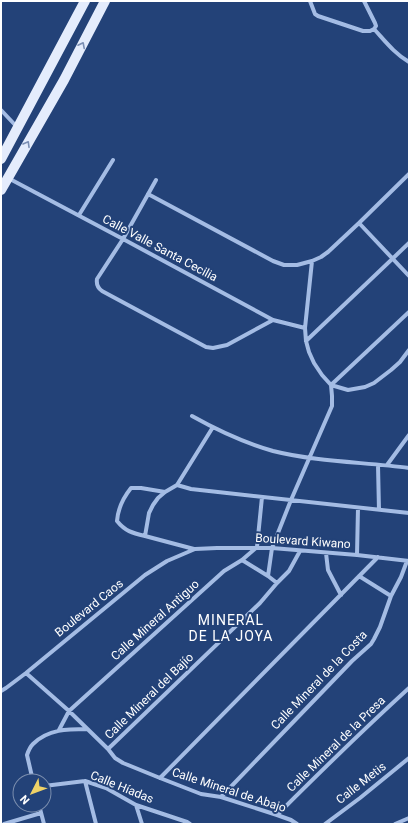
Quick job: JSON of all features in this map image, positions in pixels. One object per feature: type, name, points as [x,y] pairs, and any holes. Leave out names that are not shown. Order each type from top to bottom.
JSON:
[{"type":"main road","points":[[1,159],[85,1]]},
{"type":"main road","points":[[1,190],[64,80],[105,1]]},
{"type":"main road","points":[[34,98],[45,89],[53,74],[73,36],[72,26]]},
{"type":"main road","points":[[53,74],[64,80]]},
{"type":"street","points":[[310,1],[315,14],[318,16],[363,31],[370,31],[374,29]]},
{"type":"street","points":[[364,1],[376,26],[374,29]]},
{"type":"street","points":[[374,29],[388,45],[409,62]]},
{"type":"street","points":[[1,110],[18,127]]},
{"type":"street","points":[[79,215],[113,160]]},
{"type":"street","points":[[148,194],[273,261],[284,265],[297,265],[312,261],[328,252],[409,174]]},
{"type":"street","name":"Calle Valle Santa Cecilia","points":[[8,178],[273,320],[305,328]]},
{"type":"street","points":[[156,180],[123,239],[97,279],[99,289],[206,347],[213,348],[227,345],[273,320]]},
{"type":"street","points":[[359,223],[409,276]]},
{"type":"street","points":[[306,341],[409,243]]},
{"type":"street","points":[[312,261],[305,328],[306,341],[314,363],[331,385],[348,390],[365,387],[374,383],[400,362],[409,350]]},
{"type":"street","points":[[331,385],[409,312]]},
{"type":"street","points":[[268,576],[272,548],[332,406],[331,385]]},
{"type":"street","points":[[192,416],[213,427],[273,451],[310,458],[409,468]]},
{"type":"street","points":[[145,536],[149,513],[153,505],[165,492],[177,485],[213,427]]},
{"type":"street","points":[[387,465],[409,435]]},
{"type":"street","points":[[378,465],[379,510]]},
{"type":"street","points":[[177,485],[191,489],[409,513]]},
{"type":"street","points":[[165,492],[131,488],[124,497],[118,512],[117,521],[123,528],[132,533],[195,549]]},
{"type":"street","points":[[257,547],[262,497]]},
{"type":"street","points":[[357,555],[358,508]]},
{"type":"street","name":"Boulevard Kiwano","points":[[195,549],[257,547],[357,555],[408,561]]},
{"type":"street","name":"Calle Mineral Antiguo","points":[[69,711],[224,571],[242,560],[257,547]]},
{"type":"street","name":"Boulevard Caos","points":[[1,691],[26,673],[144,575],[167,561],[195,549]]},
{"type":"street","name":"Calle Mineral del Bajío","points":[[108,749],[260,603],[289,571],[300,551]]},
{"type":"street","points":[[326,553],[328,570],[340,595]]},
{"type":"street","points":[[160,778],[378,558]]},
{"type":"street","points":[[242,560],[277,583]]},
{"type":"street","name":"Calle Mineral de la Costa","points":[[221,797],[371,644],[380,627],[391,596],[408,561]]},
{"type":"street","points":[[359,576],[391,596]]},
{"type":"street","name":"Calle Mineral de Abajo","points":[[26,673],[69,711],[108,749],[115,758],[123,763],[201,794],[221,797],[277,815],[297,824]]},
{"type":"street","name":"Calle Mineral de la Presa","points":[[277,815],[336,756],[409,688]]},
{"type":"street","points":[[59,730],[69,711]]},
{"type":"street","points":[[31,773],[26,755],[32,745],[42,737],[59,730],[87,729]]},
{"type":"street","name":"Calle Metis","points":[[324,824],[360,798],[409,758]]},
{"type":"street","points":[[85,781],[96,824]]},
{"type":"street","name":"Calle Híadas","points":[[52,785],[85,781],[106,788],[136,805],[190,824]]},
{"type":"street","points":[[136,805],[142,824]]},
{"type":"street","points":[[4,824],[41,813],[44,824]]},
{"type":"street","points":[[395,824],[409,818]]},
{"type":"district","name":"MINERAL DE LA JOYA","points":[[231,628]]}]
